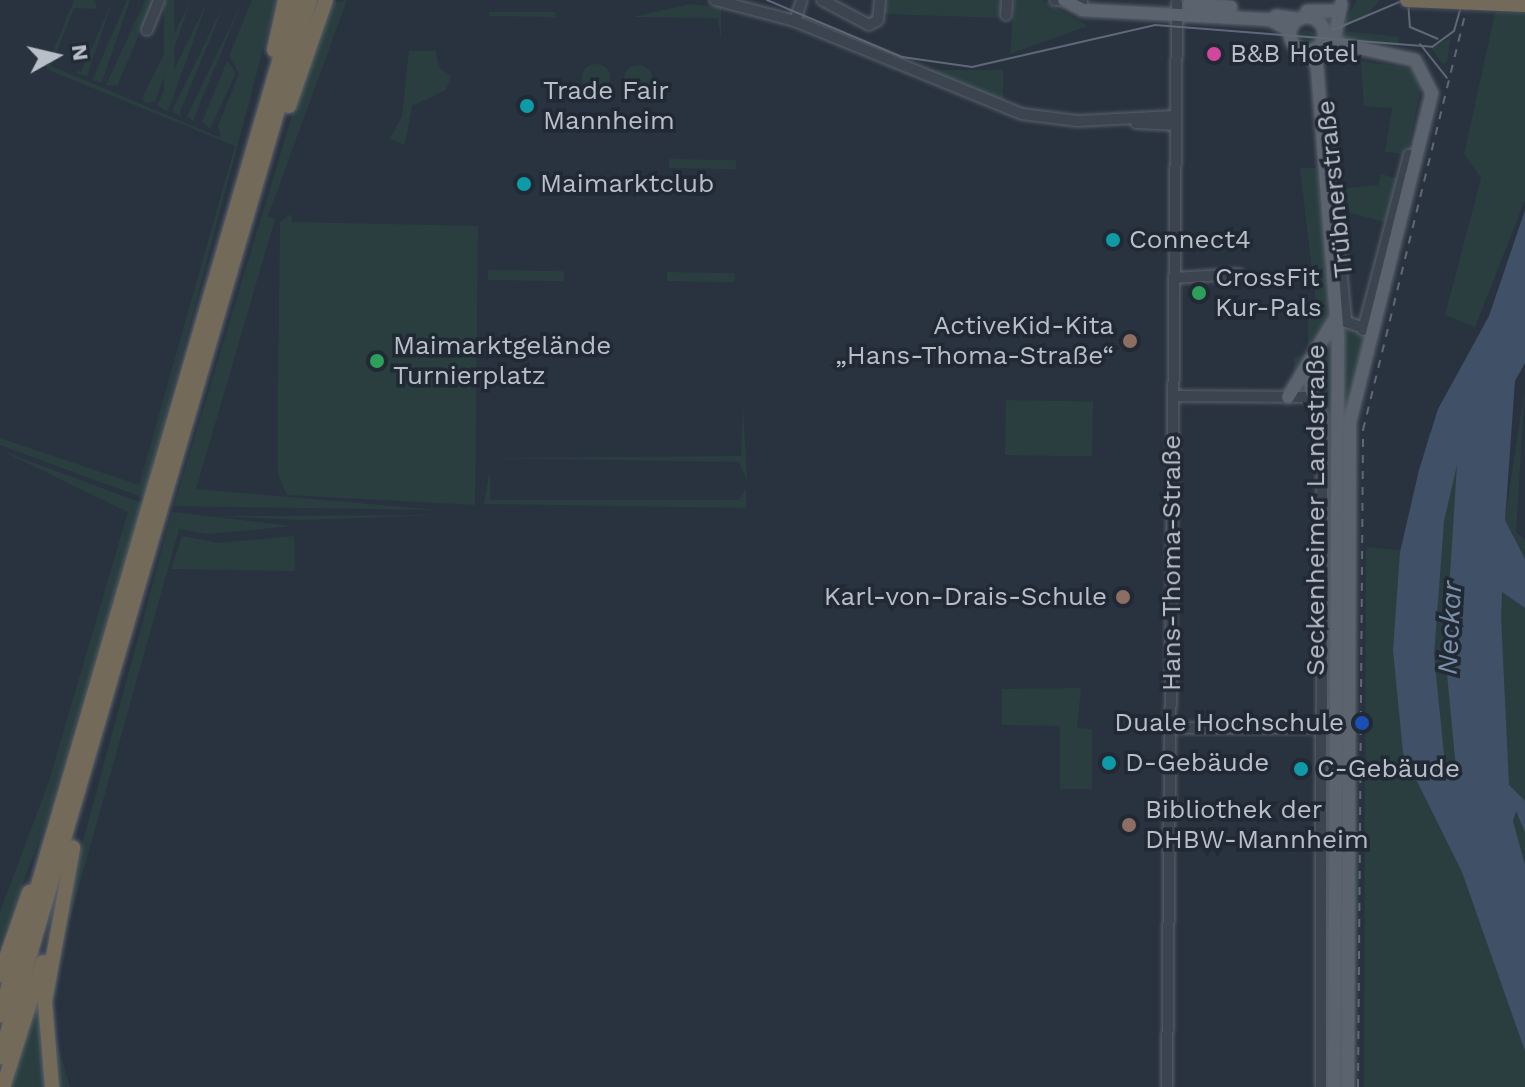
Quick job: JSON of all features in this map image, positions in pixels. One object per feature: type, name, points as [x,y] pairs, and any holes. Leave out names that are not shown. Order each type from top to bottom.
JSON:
[{"type":"highway","points":[[260,129],[283,0]]},
{"type":"highway","points":[[0,1015],[297,0]]},
{"type":"highway","points":[[0,1057],[85,777],[310,0]]},
{"type":"highway","points":[[260,172],[326,0]]},
{"type":"highway","points":[[1407,0],[1525,5]]},
{"type":"highway","points":[[52,1087],[44,1014],[85,777]]},
{"type":"highway","points":[[0,975],[3,959],[69,787]]},
{"type":"highway","points":[[3,1087],[60,908]]},
{"type":"main road","points":[[1069,1],[1276,16],[1339,6]]},
{"type":"main road","points":[[1308,51],[1339,6]]},
{"type":"main road","points":[[1339,6],[1331,36],[1345,48]]},
{"type":"main road","points":[[1177,8],[1321,29]]},
{"type":"main road","points":[[1276,16],[1294,25]]},
{"type":"main road","points":[[1259,19],[1280,30],[1317,78]]},
{"type":"main road","name":"Seckenheimer Landstraße","points":[[1294,25],[1294,45],[1308,51],[1317,78],[1338,315],[1334,1087]]},
{"type":"main road","name":"Seckenheimer Landstraße","points":[[1321,29],[1345,48],[1408,58],[1425,69],[1432,93],[1391,248],[1397,261],[1386,269],[1367,330],[1349,458],[1348,1087]]},
{"type":"main road","points":[[1288,397],[1338,315]]},
{"type":"main road","points":[[1308,368],[1313,397]]},
{"type":"street","points":[[147,30],[159,0]]},
{"type":"street","points":[[715,0],[795,21],[1005,110],[1115,121],[1175,120]]},
{"type":"street","points":[[795,21],[802,0]]},
{"type":"street","points":[[822,0],[869,25],[878,20],[880,0]]},
{"type":"street","points":[[1006,15],[1007,0]]},
{"type":"street","name":"Hans-Thoma-Straße","points":[[1176,56],[1180,27],[1177,8]]},
{"type":"street","name":"Hans-Thoma-Straße","points":[[1167,1087],[1177,8]]},
{"type":"street","points":[[1180,27],[1197,12]]},
{"type":"street","name":"Trübnerstraße","points":[[1317,78],[1324,87],[1346,322],[1367,330]]},
{"type":"street","name":"Seckenheimer Landstraße","points":[[1367,330],[1409,155],[1416,155]]},
{"type":"street","points":[[1174,278],[1239,274]]},
{"type":"street","points":[[1173,396],[1313,397]]},
{"type":"street","name":"Seckenheimer Landstraße","points":[[1313,397],[1322,415],[1324,459],[1321,1087]]},
{"type":"street","points":[[1171,728],[1324,728]]},
{"type":"green space","points":[[74,0],[95,0],[97,9],[74,8],[51,66],[221,138],[218,126],[239,74],[229,56],[252,0],[276,0],[144,498],[0,445],[0,438],[139,485],[235,146],[46,69]]},
{"type":"green space","points":[[113,0],[87,76],[77,74],[76,69],[81,72]]},
{"type":"green space","points":[[127,0],[130,0],[102,82],[92,81]]},
{"type":"green space","points":[[145,0],[154,0],[117,86],[106,85]]},
{"type":"green space","points":[[164,0],[174,0],[174,98],[164,98]]},
{"type":"green space","points":[[191,0],[155,102],[146,103],[142,98]]},
{"type":"green space","points":[[208,0],[169,108],[166,111],[157,105]]},
{"type":"green space","points":[[226,0],[180,112],[181,117],[172,111]]},
{"type":"green space","points":[[243,0],[194,118],[196,123],[187,116]]},
{"type":"green space","points":[[347,0],[268,216],[275,219],[196,489],[438,510],[174,506],[292,115],[334,3]]},
{"type":"green space","points":[[884,0],[1004,0],[1003,18],[885,14]]},
{"type":"green space","points":[[1014,0],[1042,0],[1088,26],[1010,54]]},
{"type":"green space","points":[[1357,0],[1380,0],[1365,18],[1343,26]]},
{"type":"green space","points":[[1498,0],[1525,0],[1525,200],[1475,327],[1445,315],[1481,178],[1464,154]]},
{"type":"green space","points":[[691,4],[721,8],[721,40],[718,18],[633,17]]},
{"type":"green space","points":[[489,12],[555,12],[556,17],[489,16]]},
{"type":"green space","points":[[1303,30],[1311,30],[1316,39],[1314,46],[1303,48],[1298,43],[1298,35]]},
{"type":"green space","points":[[1343,31],[1399,37],[1398,44],[1342,38]]},
{"type":"green space","points":[[1451,37],[1447,62],[1443,64],[1431,48]]},
{"type":"green space","points":[[409,51],[436,51],[439,67],[451,76],[446,90],[412,106],[405,145],[390,139],[402,116]]},
{"type":"green space","points":[[227,61],[235,75],[210,129],[202,122]]},
{"type":"green space","points":[[1361,61],[1411,69],[1422,82],[1407,154],[1385,152],[1392,108],[1364,106]]},
{"type":"green space","points":[[596,64],[606,68],[610,78],[606,88],[596,92],[586,88],[582,78],[586,68]]},
{"type":"green space","points":[[638,65],[648,69],[652,79],[648,89],[638,93],[628,89],[624,79],[628,69]]},
{"type":"green space","points":[[924,70],[1003,70],[1003,102]]},
{"type":"green space","points":[[1321,86],[1344,325],[1365,334],[1346,420],[1343,1087],[1343,381]]},
{"type":"green space","points":[[669,159],[736,160],[736,169],[669,168]]},
{"type":"green space","points":[[1300,168],[1316,168],[1331,309],[1294,384],[1294,357],[1308,355],[1308,313],[1317,312]]},
{"type":"green space","points":[[1381,174],[1400,180],[1388,223],[1340,210],[1338,189],[1378,185]]},
{"type":"green space","name":"Maimarktgelände Turnierplatz","points":[[291,214],[292,222],[478,226],[475,505],[287,495],[278,475],[280,222]]},
{"type":"green space","points":[[488,270],[564,271],[564,281],[488,280]]},
{"type":"green space","points":[[667,272],[735,273],[735,282],[667,281]]},
{"type":"green space","points":[[1333,330],[1331,1087],[1325,1087],[1327,433],[1312,372]]},
{"type":"green space","points":[[1525,386],[1516,532],[1525,540],[1525,559],[1505,520]]},
{"type":"green space","points":[[1006,400],[1093,402],[1092,457],[1005,455]]},
{"type":"green space","points":[[743,406],[747,480],[739,462],[485,458],[741,456]]},
{"type":"green space","points":[[1465,428],[1502,591],[1525,608],[1525,1087],[1364,1087],[1366,553],[1367,547],[1404,551],[1429,433]]},
{"type":"green space","points":[[0,450],[142,503],[45,825],[0,943],[0,912],[49,781],[128,512]]},
{"type":"green space","points":[[490,468],[490,500],[739,500],[746,488],[746,508],[484,504]]},
{"type":"green space","points":[[172,512],[293,526],[208,534],[179,529],[62,947],[51,1021],[70,1087],[56,1087],[47,1008],[73,878]]},
{"type":"green space","points":[[442,515],[301,520],[216,516],[252,516]]},
{"type":"green space","points":[[182,536],[219,543],[294,536],[295,571],[171,569]]},
{"type":"green space","points":[[1355,660],[1358,883],[1354,1046]]},
{"type":"green space","points":[[1081,688],[1077,728],[1092,729],[1092,789],[1060,789],[1060,726],[1002,725],[1002,689]]},
{"type":"green space","points":[[41,991],[40,1047],[48,1087],[9,1087]]},
{"type":"water","name":"Neckar","points":[[1525,210],[1525,363],[1515,381],[1505,520],[1525,559],[1525,608],[1502,592],[1501,616],[1509,785],[1525,801],[1525,832],[1516,811],[1513,821],[1525,865],[1525,1051],[1462,872],[1403,753],[1393,650],[1400,552],[1419,470],[1438,409],[1489,316]],"holes":[[[1457,465],[1445,653],[1456,769],[1446,774],[1434,655],[1444,521]]]},
{"type":"tram line","points":[[767,0],[902,57],[972,67],[1155,25],[1432,47],[1454,31],[1463,0]]},
{"type":"tram line","points":[[1333,30],[1404,0]]},
{"type":"tram line","points":[[1408,0],[1410,27],[1438,39]]},
{"type":"tram line","points":[[1420,44],[1447,78]]},
{"type":"railway","points":[[1358,1087],[1363,430],[1469,0]]},
{"type":"place","name":"B&B Hotel","points":[[1214,54]]},
{"type":"place","name":"Trade Fair Mannheim","points":[[527,106]]},
{"type":"place","name":"Maimarktclub","points":[[524,184]]},
{"type":"place","name":"Connect4","points":[[1113,240]]},
{"type":"place","name":"CrossFit Kur-Pals","points":[[1199,293]]},
{"type":"place","name":"ActiveKid-Kita „Hans-Thoma-Straße“","points":[[1130,341]]},
{"type":"place","name":"Maimarktgelände Turnierplatz","points":[[377,361]]},
{"type":"place","name":"Karl-von-Drais-Schule","points":[[1123,597]]},
{"type":"place","name":"Duale Hochschule","points":[[1362,723]]},
{"type":"place","name":"D-Gebäude","points":[[1109,763]]},
{"type":"place","name":"C-Gebäude","points":[[1301,769]]},
{"type":"place","name":"Bibliothek der DHBW-Mannheim","points":[[1129,825]]}]
